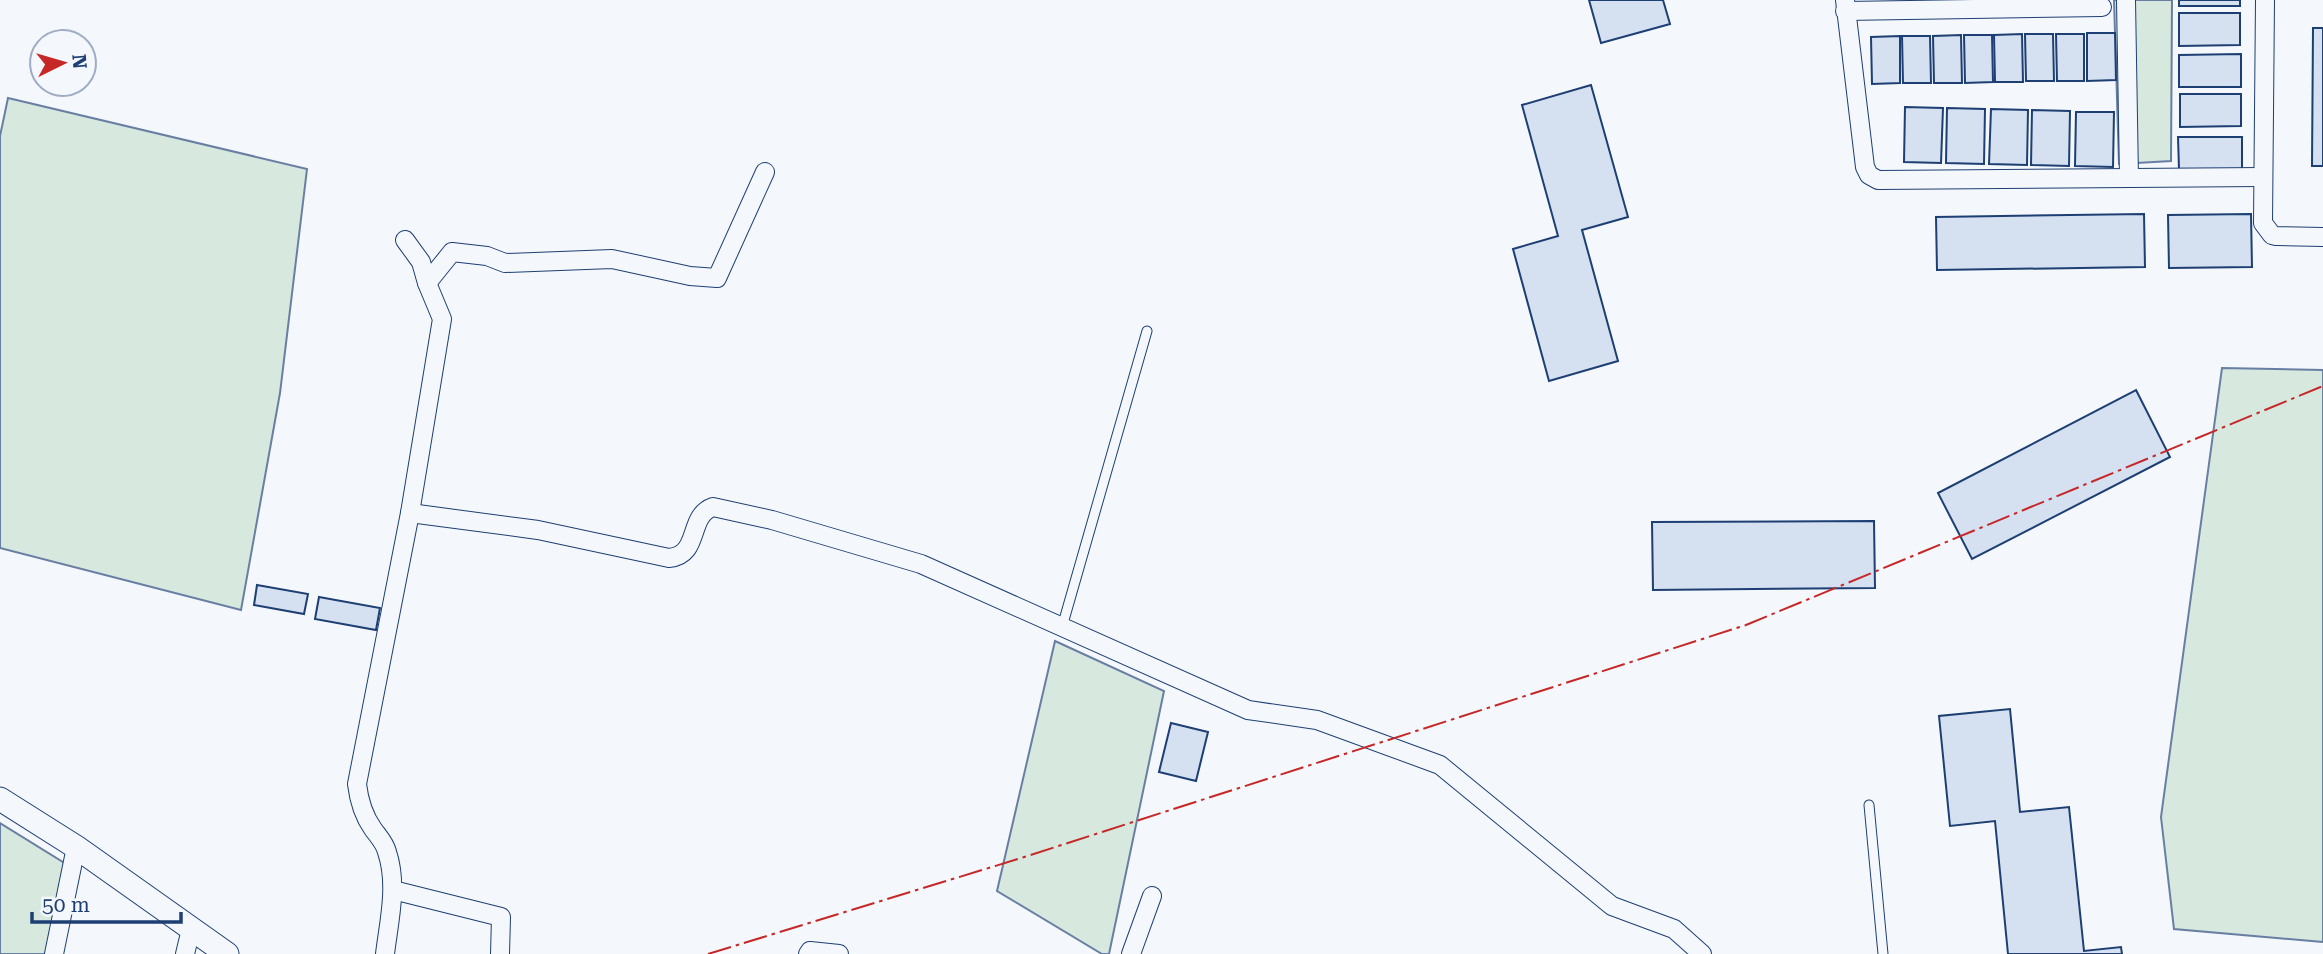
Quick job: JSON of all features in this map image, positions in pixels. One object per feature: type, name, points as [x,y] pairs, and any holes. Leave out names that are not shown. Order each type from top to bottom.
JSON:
[{"type":"street","points":[[2126,0],[2129,178]]},
{"type":"street","points":[[2265,0],[2263,223],[2272,235],[2323,237]]},
{"type":"street","points":[[2102,8],[1845,5],[1865,167],[1869,175],[1878,180],[2262,177]]},
{"type":"street","points":[[426,283],[452,252],[487,256],[505,262],[612,259],[690,276],[717,278],[765,173]]},
{"type":"street","points":[[385,954],[393,890],[391,870],[387,849],[359,805],[357,784],[410,513],[442,319],[426,283],[421,262],[405,240]]},
{"type":"street","points":[[410,513],[538,530],[669,558],[686,553],[699,520],[705,510],[713,507],[772,520],[921,564],[1248,710],[1317,720],[1440,765],[1612,905],[1674,929],[1702,954]]},
{"type":"street","points":[[0,799],[76,847],[227,954]]},
{"type":"street","points":[[54,954],[76,847]]},
{"type":"street","points":[[393,890],[501,917],[500,954]]},
{"type":"street","points":[[1131,954],[1152,896]]},
{"type":"street","points":[[185,954],[191,929]]},
{"type":"street","points":[[808,954],[810,951],[839,954]]},
{"type":"lane","points":[[1062,627],[1147,331]]},
{"type":"lane","points":[[1869,805],[1883,954]]},
{"type":"shaded area","points":[[2114,0],[2172,0],[2171,161],[2119,164]]},
{"type":"shaded area","points":[[8,98],[307,169],[280,393],[241,610],[0,548],[0,136]]},
{"type":"shaded area","points":[[2222,368],[2323,370],[2323,942],[2174,929],[2161,817]]},
{"type":"shaded area","points":[[1055,641],[1164,691],[1109,954],[1102,954],[997,891]]},
{"type":"shaded area","points":[[0,823],[66,864],[46,954],[0,954]]},
{"type":"building","points":[[1589,0],[1663,0],[1670,24],[1601,43]]},
{"type":"building","points":[[2179,0],[2240,0],[2240,6],[2179,6]]},
{"type":"building","points":[[2179,13],[2240,13],[2240,45],[2179,46]]},
{"type":"building","points":[[2313,28],[2323,28],[2323,166],[2312,166]]},
{"type":"building","points":[[2087,33],[2115,33],[2116,80],[2087,81]]},
{"type":"building","points":[[2022,34],[2023,82],[1995,82],[1994,35]]},
{"type":"building","points":[[2025,34],[2053,34],[2054,81],[2026,81]]},
{"type":"building","points":[[2056,34],[2084,34],[2084,81],[2057,81]]},
{"type":"building","points":[[1961,35],[1962,83],[1934,83],[1933,36]]},
{"type":"building","points":[[1964,35],[1992,35],[1993,82],[1965,83]]},
{"type":"building","points":[[1900,36],[1900,83],[1872,84],[1871,37]]},
{"type":"building","points":[[1902,36],[1930,36],[1931,83],[1903,83]]},
{"type":"building","points":[[2241,54],[2241,87],[2179,87],[2179,55]]},
{"type":"building","points":[[1591,85],[1628,217],[1582,230],[1618,361],[1549,381],[1513,249],[1558,236],[1522,105]]},
{"type":"building","points":[[2180,94],[2241,94],[2241,126],[2180,127]]},
{"type":"building","points":[[1905,107],[1943,108],[1941,163],[1904,162]]},
{"type":"building","points":[[1947,108],[1985,109],[1984,164],[1946,163]]},
{"type":"building","points":[[1991,109],[2028,110],[2027,165],[1989,164]]},
{"type":"building","points":[[2032,110],[2070,111],[2069,166],[2031,165]]},
{"type":"building","points":[[2076,112],[2114,112],[2113,167],[2075,166]]},
{"type":"building","points":[[2178,137],[2242,137],[2242,169],[2179,169]]},
{"type":"building","points":[[2144,214],[2145,267],[1937,270],[1936,217]]},
{"type":"building","points":[[2251,214],[2252,267],[2169,268],[2168,215]]},
{"type":"building","points":[[2136,390],[2170,457],[1972,559],[1938,493]]},
{"type":"building","points":[[1874,521],[1875,588],[1653,590],[1652,522]]},
{"type":"building","points":[[257,585],[308,594],[304,614],[254,605]]},
{"type":"building","points":[[319,597],[380,608],[376,630],[315,619]]},
{"type":"building","points":[[2010,709],[2020,812],[2069,807],[2084,951],[2121,947],[2122,954],[2008,954],[1995,821],[1950,826],[1939,716]]},
{"type":"building","points":[[1171,723],[1208,732],[1196,781],[1159,772]]},
{"type":"power","points":[[708,954],[1018,859],[1746,625],[2323,386]]}]
